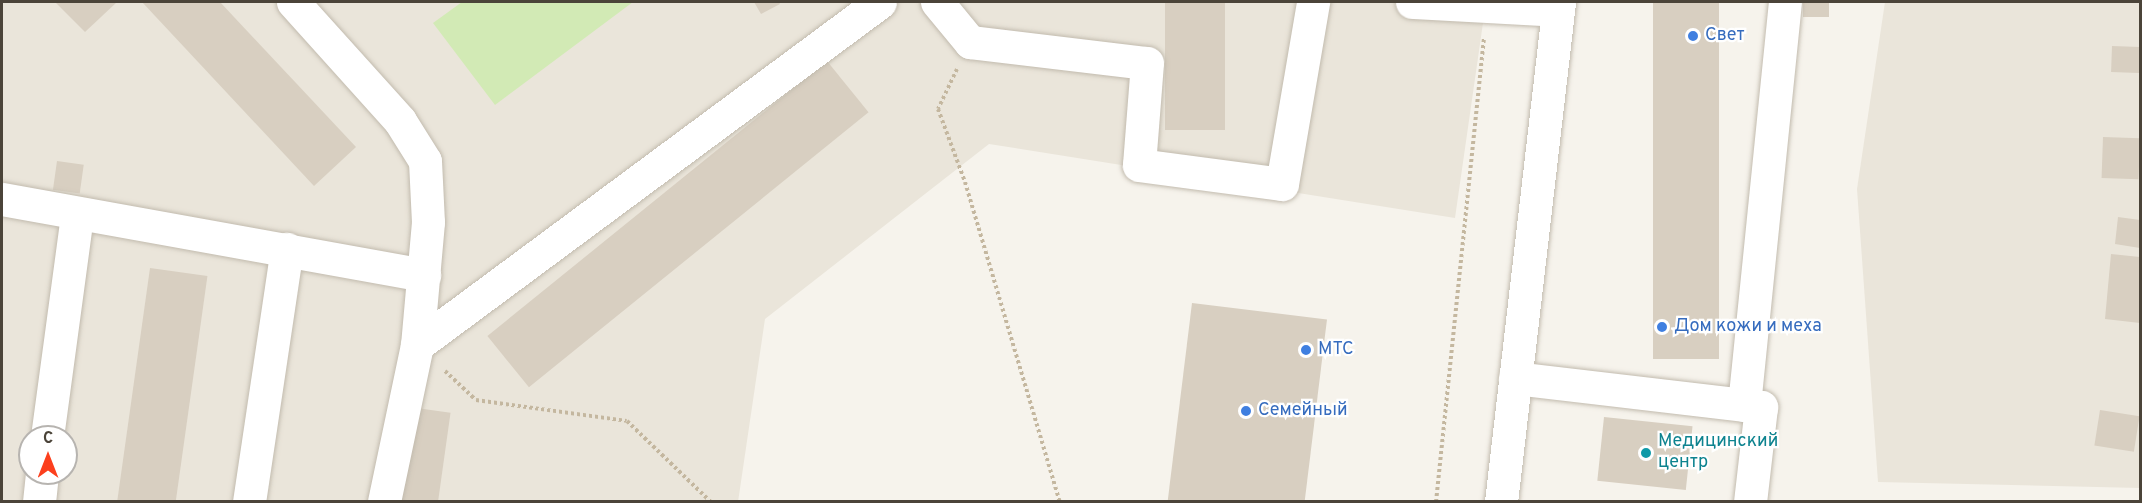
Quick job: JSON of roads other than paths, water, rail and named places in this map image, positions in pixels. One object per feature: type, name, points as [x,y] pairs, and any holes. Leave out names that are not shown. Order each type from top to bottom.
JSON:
[{"type":"street","points":[[293,2],[400,121],[425,161],[428,222],[417,345],[384,501]]},
{"type":"street","points":[[417,345],[880,2]]},
{"type":"street","points":[[937,2],[970,42],[1147,63],[1139,165],[1282,184],[1313,2]]},
{"type":"street","points":[[1412,2],[1488,6],[1558,6],[1501,501]]},
{"type":"street","points":[[1744,405],[1785,2]]},
{"type":"street","points":[[2,199],[424,275]]},
{"type":"street","points":[[49,425],[77,214]]},
{"type":"street","points":[[249,501],[287,249]]},
{"type":"street","points":[[1515,378],[1761,407],[1750,501]]},
{"type":"street","points":[[39,501],[41,485]]},
{"type":"place","name":"Свет","points":[[1693,36]]},
{"type":"place","name":"Дом кожи и меха","points":[[1662,327]]},
{"type":"place","name":"МТС","points":[[1306,350]]},
{"type":"place","name":"Семейный","points":[[1246,411]]},
{"type":"place","name":"Медицинский центр","points":[[1646,453]]}]
